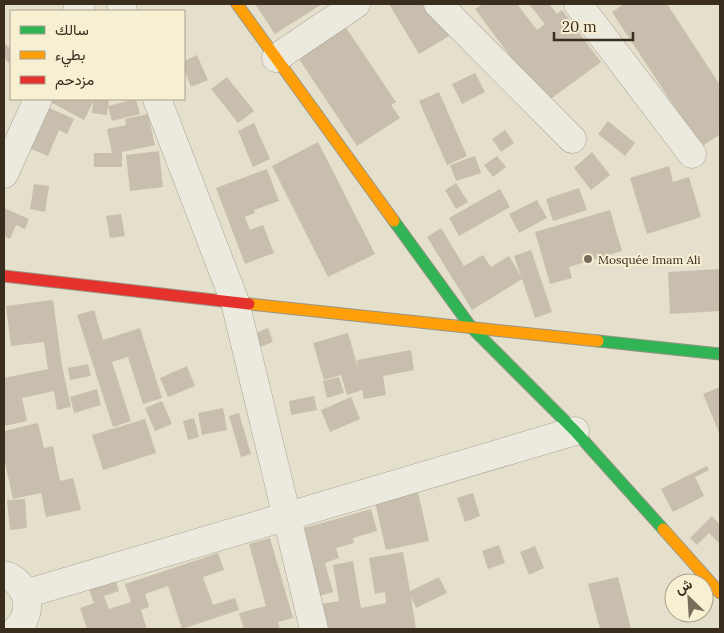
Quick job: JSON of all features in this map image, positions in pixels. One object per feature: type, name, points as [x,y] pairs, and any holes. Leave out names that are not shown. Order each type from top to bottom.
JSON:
[{"type":"street","points":[[237,4],[471,327],[575,431],[720,593]]},
{"type":"street","points":[[276,58],[356,4]]},
{"type":"street","points":[[438,4],[572,139]]},
{"type":"street","points":[[578,4],[692,154]]},
{"type":"street","points":[[4,174],[38,100]]},
{"type":"street","points":[[157,100],[235,302],[314,629]]},
{"type":"street","points":[[4,276],[720,354]]},
{"type":"street","points":[[25,594],[575,431]]},
{"type":"street","points":[[4,575],[19,584],[28,604],[26,616],[17,629]]},
{"type":"building","points":[[255,4],[322,4],[275,34]]},
{"type":"building","points":[[389,4],[429,4],[449,36],[419,54]]},
{"type":"building","points":[[483,4],[517,4],[537,30],[545,24],[529,4],[549,4],[557,14],[562,10],[601,62],[545,103],[475,9]]},
{"type":"building","points":[[624,4],[667,4],[720,85],[720,137],[719,135],[701,147],[612,12]]},
{"type":"building","points":[[338,16],[396,102],[391,105],[400,118],[357,146],[291,47]]},
{"type":"building","points":[[4,43],[10,48],[10,64],[4,58]]},
{"type":"building","points":[[197,55],[208,80],[191,87],[185,72],[185,61]]},
{"type":"building","points":[[475,73],[485,92],[462,104],[452,84]]},
{"type":"building","points":[[227,77],[254,111],[238,123],[211,89]]},
{"type":"building","points":[[439,92],[467,156],[447,165],[419,101]]},
{"type":"building","points":[[47,100],[109,100],[107,115],[92,113],[93,102],[84,120]]},
{"type":"building","points":[[136,100],[140,114],[112,121],[108,106]]},
{"type":"building","points":[[40,104],[74,119],[67,134],[59,130],[48,156],[22,145]]},
{"type":"building","points":[[148,114],[155,145],[122,152],[122,167],[94,167],[94,153],[112,153],[107,129],[126,125],[125,119]]},
{"type":"building","points":[[608,121],[635,143],[625,156],[598,134]]},
{"type":"building","points":[[254,123],[270,159],[253,167],[238,131]]},
{"type":"building","points":[[505,130],[514,143],[501,152],[492,139]]},
{"type":"building","points":[[318,142],[375,254],[328,277],[272,166]]},
{"type":"building","points":[[159,151],[163,187],[130,191],[126,155]]},
{"type":"building","points":[[592,152],[610,175],[591,190],[574,168]]},
{"type":"building","points":[[475,156],[481,173],[456,181],[450,165]]},
{"type":"building","points":[[497,156],[506,167],[493,177],[484,165]]},
{"type":"building","points":[[669,166],[673,182],[689,177],[701,217],[647,234],[630,178]]},
{"type":"building","points":[[267,169],[279,201],[254,210],[255,213],[245,217],[250,230],[263,225],[274,253],[245,264],[216,188]]},
{"type":"building","points":[[456,183],[468,202],[456,209],[445,190]]},
{"type":"building","points":[[34,184],[49,186],[45,212],[30,209]]},
{"type":"building","points":[[579,188],[587,210],[553,221],[546,199]]},
{"type":"building","points":[[500,189],[510,207],[459,236],[449,218]]},
{"type":"building","points":[[537,200],[547,218],[519,233],[509,214]]},
{"type":"building","points":[[4,208],[29,219],[25,229],[16,225],[10,239],[4,236]]},
{"type":"building","points":[[610,210],[622,251],[569,267],[572,278],[550,284],[535,232]]},
{"type":"building","points":[[121,214],[125,236],[110,238],[106,216]]},
{"type":"building","points":[[441,228],[464,266],[483,255],[491,267],[509,256],[521,276],[514,256],[531,250],[552,312],[535,318],[522,279],[472,310],[427,237]]},
{"type":"building","points":[[720,269],[720,311],[670,314],[668,272]]},
{"type":"building","points":[[53,300],[62,366],[71,407],[57,410],[54,391],[22,398],[27,421],[4,426],[4,378],[48,369],[44,342],[11,346],[6,306]]},
{"type":"building","points":[[94,310],[103,340],[140,328],[162,398],[143,404],[128,357],[112,362],[131,421],[113,427],[77,315]]},
{"type":"building","points":[[268,328],[273,342],[258,348],[253,334]]},
{"type":"building","points":[[348,333],[358,368],[357,360],[411,350],[414,370],[383,376],[386,395],[364,399],[362,390],[347,395],[341,375],[324,380],[313,343]]},
{"type":"building","points":[[88,364],[91,376],[70,380],[68,368]]},
{"type":"building","points":[[187,366],[195,386],[168,397],[160,378]]},
{"type":"building","points":[[339,377],[344,393],[327,398],[323,381]]},
{"type":"building","points":[[720,387],[720,435],[703,394]]},
{"type":"building","points":[[97,389],[101,405],[74,413],[70,397]]},
{"type":"building","points":[[314,396],[317,410],[291,415],[289,401]]},
{"type":"building","points":[[351,397],[360,419],[330,432],[321,410]]},
{"type":"building","points":[[162,401],[172,424],[155,431],[145,408]]},
{"type":"building","points":[[223,408],[227,430],[202,435],[198,413]]},
{"type":"building","points":[[239,413],[251,454],[241,457],[229,416]]},
{"type":"building","points":[[194,418],[199,437],[188,440],[183,421]]},
{"type":"building","points":[[145,419],[156,453],[103,470],[92,435]]},
{"type":"building","points":[[38,423],[44,448],[53,446],[60,481],[73,478],[81,510],[46,517],[41,493],[13,499],[4,458],[4,431]]},
{"type":"building","points":[[707,466],[709,470],[695,477],[704,496],[673,512],[661,489]]},
{"type":"building","points":[[418,492],[429,541],[386,550],[375,502]]},
{"type":"building","points":[[473,493],[480,516],[465,522],[457,498]]},
{"type":"building","points":[[25,499],[27,528],[10,530],[7,500]]},
{"type":"building","points":[[371,509],[377,531],[353,538],[354,543],[336,548],[339,558],[325,563],[333,592],[316,597],[297,530]]},
{"type":"building","points":[[712,516],[720,525],[720,544],[709,533],[697,545],[690,538]]},
{"type":"building","points":[[270,538],[293,618],[278,622],[280,629],[244,629],[239,613],[266,606],[249,544]]},
{"type":"building","points":[[499,545],[505,563],[488,569],[482,551]]},
{"type":"building","points":[[535,546],[544,568],[529,575],[520,552]]},
{"type":"building","points":[[403,552],[410,591],[439,577],[447,593],[416,608],[411,597],[416,629],[325,629],[321,604],[339,601],[333,565],[353,561],[361,608],[386,603],[385,592],[375,594],[369,558]]},
{"type":"building","points":[[218,553],[224,570],[203,577],[213,605],[235,598],[239,610],[182,629],[168,586],[145,594],[149,607],[141,610],[147,629],[87,629],[80,608],[94,603],[86,581],[113,572],[119,591],[104,596],[109,609],[131,602],[125,584]]},
{"type":"building","points":[[618,577],[631,629],[600,629],[588,584]]},
{"type":"traffic: fast","points":[[394,221],[471,327],[575,431],[663,529]]},
{"type":"traffic: fast","points":[[598,341],[720,354]]},
{"type":"traffic: slow","points":[[237,4],[394,221]]},
{"type":"traffic: slow","points":[[249,304],[598,341]]},
{"type":"traffic: slow","points":[[663,529],[720,593]]},
{"type":"traffic: jam","points":[[4,276],[249,304]]},
{"type":"place","name":"Mosquée Imam Ali","points":[[588,259]]}]
